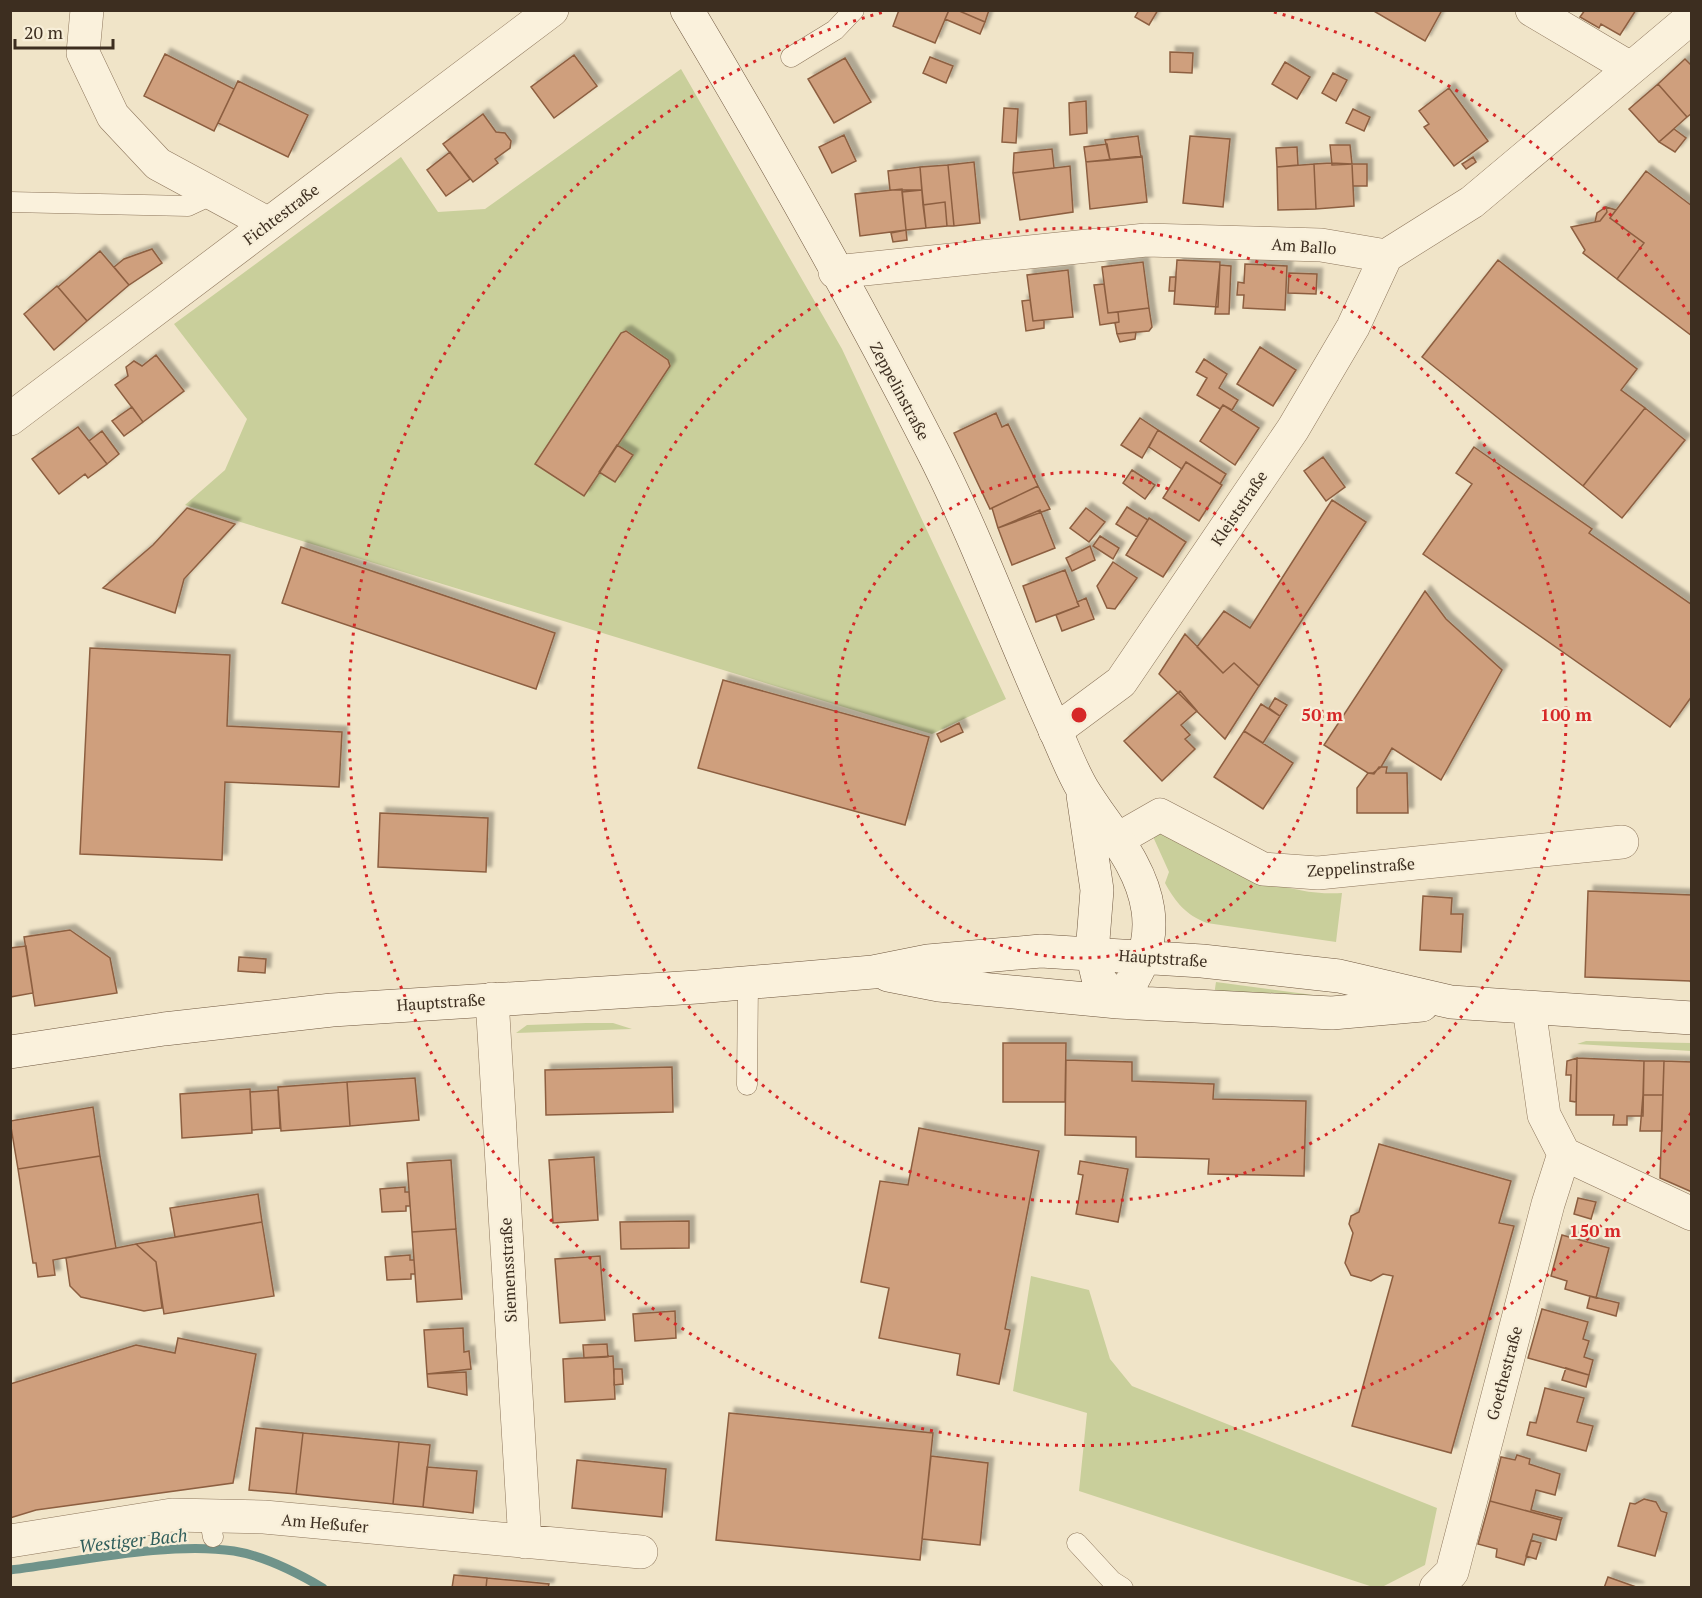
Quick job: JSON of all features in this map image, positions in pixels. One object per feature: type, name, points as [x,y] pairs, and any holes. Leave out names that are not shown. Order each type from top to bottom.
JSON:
[{"type":"street","points":[[87,10],[83,53],[113,116],[158,164],[267,223]]},
{"type":"street","name":"Fichtestraße","points":[[10,419],[552,10]]},
{"type":"street","name":"Zeppelinstraße","points":[[687,10],[739,96],[933,452],[978,548],[1055,730],[1082,787],[1118,839],[1139,876],[1148,908],[1149,932],[1145,956],[1134,981],[1118,1002],[1098,978],[1092,953],[1097,890],[1082,787]]},
{"type":"street","points":[[1533,10],[1630,68]]},
{"type":"street","points":[[1386,256],[1472,202],[1692,17]]},
{"type":"street","name":"Am Ballo","points":[[835,272],[1146,240],[1321,245],[1386,256]]},
{"type":"street","name":"Kleiststraße","points":[[1055,730],[1121,682],[1293,429],[1353,327],[1386,256]]},
{"type":"street","name":"Zeppelinstraße","points":[[1118,839],[1160,815],[1263,869],[1318,873],[1622,842]]},
{"type":"street","name":"Hauptstraße","points":[[10,1052],[164,1029],[332,1010],[748,983],[873,972],[928,961],[1041,951],[1145,956],[1339,976],[1451,1002],[1692,1018]]},
{"type":"street","name":"Hauptstraße","points":[[873,972],[939,985],[1118,1002],[1332,1013],[1451,1002]]},
{"type":"street","name":"Siemensstraße","points":[[492,999],[525,1542]]},
{"type":"street","points":[[1528,1008],[1545,1115],[1564,1154],[1692,1214]]},
{"type":"street","name":"Goethestraße","points":[[1436,1587],[1452,1572],[1548,1204],[1564,1154]]},
{"type":"street","name":"Am Heßufer","points":[[10,1541],[172,1515],[211,1526],[264,1517],[641,1552]]},
{"type":"lane","points":[[791,57],[835,30],[854,10]]},
{"type":"lane","points":[[10,202],[188,206],[203,199],[207,191]]},
{"type":"lane","points":[[747,1085],[748,983]]},
{"type":"lane","points":[[1077,1544],[1112,1581],[1123,1587]]},
{"type":"green space","points":[[681,69],[842,349],[1006,699],[932,734],[185,505],[225,470],[247,419],[174,324],[401,157],[438,212],[485,209]]},
{"type":"green space","points":[[1156,828],[1269,882],[1317,893],[1342,893],[1336,942],[1207,923],[1193,916],[1173,897],[1165,883],[1169,872],[1150,830]]},
{"type":"green space","points":[[1216,982],[1313,995],[1318,999],[1214,995]]},
{"type":"green space","points":[[613,1023],[632,1029],[516,1033],[527,1025]]},
{"type":"green space","points":[[1586,1041],[1691,1043],[1691,1051],[1577,1044]]},
{"type":"green space","points":[[1031,1276],[1089,1290],[1110,1359],[1132,1386],[1437,1508],[1425,1565],[1382,1587],[1373,1587],[1079,1491],[1087,1413],[1013,1391]]},
{"type":"building","points":[[899,10],[949,10],[935,43],[893,26]]},
{"type":"building","points":[[949,10],[957,10],[985,22],[980,34],[945,19]]},
{"type":"building","points":[[957,10],[989,10],[985,22]]},
{"type":"building","points":[[1139,10],[1158,10],[1149,25],[1135,17]]},
{"type":"building","points":[[1372,10],[1442,10],[1425,41]]},
{"type":"building","points":[[1585,10],[1636,10],[1620,35],[1601,24],[1599,28],[1580,17]]},
{"type":"building","points":[[1170,52],[1193,53],[1192,73],[1170,72]]},
{"type":"building","points":[[165,54],[234,89],[214,131],[144,96]]},
{"type":"building","points":[[574,55],[597,86],[554,118],[531,87]]},
{"type":"building","points":[[930,57],[953,66],[946,83],[923,73]]},
{"type":"building","points":[[845,58],[871,102],[834,123],[808,79]]},
{"type":"building","points":[[1685,59],[1692,66],[1692,113],[1687,117],[1658,84]]},
{"type":"building","points":[[1285,62],[1310,77],[1297,99],[1272,84]]},
{"type":"building","points":[[1333,73],[1347,80],[1336,101],[1322,93]]},
{"type":"building","points":[[238,81],[308,115],[288,157],[218,123]]},
{"type":"building","points":[[1658,84],[1687,117],[1659,142],[1629,109]]},
{"type":"building","points":[[1449,88],[1488,141],[1454,166],[1424,127],[1429,124],[1419,111]]},
{"type":"building","points":[[1086,101],[1087,133],[1070,135],[1069,103]]},
{"type":"building","points":[[1004,108],[1018,109],[1016,143],[1002,142]]},
{"type":"building","points":[[1353,109],[1370,117],[1364,131],[1346,123]]},
{"type":"building","points":[[483,114],[496,132],[505,133],[511,141],[510,148],[495,159],[498,163],[473,182],[443,144]]},
{"type":"building","points":[[1674,129],[1686,138],[1675,152],[1659,142]]},
{"type":"building","points":[[844,135],[856,161],[832,173],[819,147]]},
{"type":"building","points":[[1138,136],[1141,157],[1110,160],[1105,140]]},
{"type":"building","points":[[1190,136],[1230,139],[1223,207],[1183,203]]},
{"type":"building","points":[[1107,144],[1110,160],[1086,162],[1084,147]]},
{"type":"building","points":[[1330,145],[1350,145],[1352,164],[1332,165]]},
{"type":"building","points":[[1297,147],[1298,165],[1277,167],[1276,148]]},
{"type":"building","points":[[1052,149],[1054,168],[1013,173],[1014,153]]},
{"type":"building","points":[[450,152],[470,179],[446,196],[427,170]]},
{"type":"building","points":[[1142,156],[1147,202],[1090,209],[1086,162]]},
{"type":"building","points":[[1473,157],[1476,162],[1466,169],[1462,164]]},
{"type":"building","points":[[974,162],[980,223],[954,226],[948,165]]},
{"type":"building","points":[[1314,164],[1352,164],[1354,206],[1316,209]]},
{"type":"building","points":[[1314,164],[1316,209],[1278,210],[1277,167]]},
{"type":"building","points":[[1352,164],[1367,164],[1367,186],[1353,186]]},
{"type":"building","points":[[948,165],[954,226],[947,226],[945,202],[923,205],[920,167]]},
{"type":"building","points":[[1070,166],[1073,212],[1020,220],[1013,173]]},
{"type":"building","points":[[920,167],[922,190],[890,190],[888,171]]},
{"type":"building","points":[[1646,171],[1692,206],[1692,336],[1617,279],[1644,243],[1610,218]]},
{"type":"building","points":[[902,189],[906,230],[860,236],[855,194]]},
{"type":"building","points":[[922,190],[926,228],[906,230],[902,192]]},
{"type":"building","points":[[945,202],[947,226],[926,228],[923,205]]},
{"type":"building","points":[[1606,207],[1607,212],[1600,221],[1595,222],[1597,213]]},
{"type":"building","points":[[1606,207],[1616,210],[1610,218],[1644,243],[1617,279],[1583,253],[1585,250],[1571,227],[1600,221],[1607,212]]},
{"type":"building","points":[[906,230],[907,240],[893,242],[891,233]]},
{"type":"building","points":[[152,249],[162,263],[129,285],[114,267],[124,259]]},
{"type":"building","points":[[100,251],[129,285],[87,321],[58,287]]},
{"type":"building","points":[[1177,260],[1220,262],[1218,307],[1174,304]]},
{"type":"building","points":[[1498,260],[1637,369],[1621,390],[1645,408],[1583,486],[1422,357]]},
{"type":"building","points":[[1143,262],[1149,308],[1108,313],[1102,267]]},
{"type":"building","points":[[1245,264],[1287,266],[1285,310],[1243,308],[1244,295],[1237,295],[1238,282],[1244,283]]},
{"type":"building","points":[[1220,265],[1231,266],[1229,314],[1215,314]]},
{"type":"building","points":[[1068,270],[1073,317],[1033,321],[1027,275]]},
{"type":"building","points":[[1289,273],[1317,274],[1316,294],[1288,293]]},
{"type":"building","points":[[1170,277],[1176,277],[1175,291],[1169,291]]},
{"type":"building","points":[[1104,284],[1108,313],[1118,312],[1119,322],[1100,325],[1094,285]]},
{"type":"building","points":[[57,286],[87,321],[54,350],[24,314]]},
{"type":"building","points":[[1030,300],[1033,321],[1044,320],[1044,328],[1026,331],[1022,301]]},
{"type":"building","points":[[1149,308],[1152,327],[1149,331],[1117,334],[1115,323],[1119,322],[1118,312]]},
{"type":"building","points":[[626,331],[668,360],[670,366],[584,496],[535,464],[621,333]]},
{"type":"building","points":[[1136,332],[1135,339],[1120,342],[1117,334]]},
{"type":"building","points":[[1260,347],[1296,370],[1273,406],[1237,384]]},
{"type":"building","points":[[156,355],[184,391],[143,422],[115,385],[128,376],[126,367],[134,361],[142,366]]},
{"type":"building","points":[[1204,359],[1227,374],[1219,388],[1238,400],[1232,410],[1223,405],[1220,409],[1197,395],[1207,378],[1196,372]]},
{"type":"building","points":[[1223,405],[1259,428],[1235,465],[1200,441]]},
{"type":"building","points":[[132,407],[143,422],[124,436],[112,421]]},
{"type":"building","points":[[1645,408],[1685,440],[1622,518],[1583,486]]},
{"type":"building","points":[[996,413],[1002,427],[1008,424],[1038,486],[990,509],[954,433]]},
{"type":"building","points":[[1140,418],[1158,430],[1142,458],[1121,445]]},
{"type":"building","points":[[78,427],[107,464],[88,478],[85,474],[59,494],[32,459]]},
{"type":"building","points":[[1158,430],[1226,474],[1220,484],[1186,462],[1182,469],[1149,447]]},
{"type":"building","points":[[102,431],[119,454],[107,464],[89,441]]},
{"type":"building","points":[[617,445],[633,455],[615,482],[599,472]]},
{"type":"building","points":[[1474,447],[1592,529],[1589,533],[1692,605],[1692,696],[1670,727],[1423,554],[1472,484],[1456,473]]},
{"type":"building","points":[[1323,457],[1345,487],[1326,501],[1304,471]]},
{"type":"building","points":[[1186,462],[1222,485],[1199,521],[1163,498]]},
{"type":"building","points":[[1132,470],[1155,485],[1145,499],[1123,483]]},
{"type":"building","points":[[1038,486],[1050,509],[998,528],[992,508]]},
{"type":"building","points":[[1332,500],[1366,522],[1259,686],[1234,663],[1223,673],[1197,647],[1224,611],[1250,628]]},
{"type":"building","points":[[1127,507],[1148,520],[1137,537],[1116,524]]},
{"type":"building","points":[[187,508],[235,524],[184,579],[175,613],[103,588],[153,545]]},
{"type":"building","points":[[1086,508],[1105,522],[1089,542],[1070,528]]},
{"type":"building","points":[[1040,510],[1055,548],[1012,565],[998,528]]},
{"type":"building","points":[[1149,518],[1186,542],[1163,577],[1126,555]]},
{"type":"building","points":[[1100,536],[1119,548],[1113,559],[1093,546]]},
{"type":"building","points":[[1090,546],[1095,560],[1072,571],[1066,558]]},
{"type":"building","points":[[301,547],[555,633],[536,689],[282,603]]},
{"type":"building","points":[[1113,562],[1137,578],[1115,609],[1107,608],[1097,586]]},
{"type":"building","points":[[1065,570],[1079,606],[1036,622],[1023,586]]},
{"type":"building","points":[[1425,591],[1446,619],[1502,670],[1441,780],[1392,748],[1381,767],[1373,773],[1368,773],[1324,745]]},
{"type":"building","points":[[1086,598],[1094,619],[1062,631],[1056,615],[1079,606],[1077,602]]},
{"type":"building","points":[[1185,634],[1223,673],[1234,663],[1259,686],[1225,739],[1159,674]]},
{"type":"building","points":[[90,648],[230,655],[227,726],[342,732],[339,787],[225,782],[222,860],[80,854]]},
{"type":"building","points":[[723,680],[929,737],[905,825],[698,768]]},
{"type":"building","points":[[1180,691],[1197,711],[1181,725],[1190,735],[1185,739],[1195,749],[1162,781],[1124,741]]},
{"type":"building","points":[[1275,698],[1287,705],[1280,716],[1269,708]]},
{"type":"building","points":[[1261,704],[1280,716],[1263,743],[1244,731]]},
{"type":"building","points":[[959,723],[963,732],[941,742],[937,734]]},
{"type":"building","points":[[1244,731],[1293,763],[1263,809],[1214,777]]},
{"type":"building","points":[[1379,767],[1387,767],[1386,773],[1407,773],[1408,813],[1357,813],[1357,788],[1368,773],[1374,774]]},
{"type":"building","points":[[380,813],[488,818],[486,872],[378,867]]},
{"type":"building","points":[[1588,891],[1692,895],[1692,984],[1690,981],[1585,977]]},
{"type":"building","points":[[1423,896],[1452,898],[1451,914],[1463,914],[1461,952],[1420,950]]},
{"type":"building","points":[[70,930],[110,958],[117,993],[35,1006],[24,937]]},
{"type":"building","points":[[26,946],[33,993],[10,997],[10,948]]},
{"type":"building","points":[[239,957],[266,959],[265,973],[238,971]]},
{"type":"building","points":[[1003,1043],[1066,1043],[1065,1102],[1003,1102]]},
{"type":"building","points":[[1577,1058],[1644,1061],[1643,1116],[1627,1116],[1627,1125],[1613,1125],[1614,1115],[1576,1115]]},
{"type":"building","points":[[1577,1058],[1576,1102],[1570,1101],[1571,1075],[1566,1075],[1567,1061]]},
{"type":"building","points":[[1066,1060],[1132,1062],[1132,1081],[1214,1084],[1213,1099],[1306,1101],[1304,1176],[1208,1174],[1209,1159],[1136,1157],[1136,1137],[1065,1135]]},
{"type":"building","points":[[1644,1061],[1664,1061],[1663,1095],[1643,1095]]},
{"type":"building","points":[[1664,1061],[1692,1062],[1692,1192],[1660,1178]]},
{"type":"building","points":[[672,1067],[673,1112],[546,1115],[545,1070]]},
{"type":"building","points":[[415,1078],[419,1120],[350,1126],[347,1082]]},
{"type":"building","points":[[347,1082],[350,1126],[281,1131],[278,1087]]},
{"type":"building","points":[[250,1089],[252,1133],[182,1138],[180,1094]]},
{"type":"building","points":[[278,1090],[280,1128],[252,1130],[250,1092]]},
{"type":"building","points":[[1643,1095],[1663,1095],[1662,1131],[1640,1131]]},
{"type":"building","points":[[93,1107],[100,1156],[18,1169],[10,1121]]},
{"type":"building","points":[[919,1128],[1039,1151],[1005,1329],[1010,1330],[999,1384],[957,1375],[960,1354],[879,1338],[889,1288],[861,1282],[880,1181],[908,1185]]},
{"type":"building","points":[[1379,1144],[1511,1181],[1499,1223],[1514,1226],[1451,1453],[1352,1426],[1393,1276],[1383,1274],[1371,1281],[1351,1275],[1345,1263],[1353,1233],[1349,1224],[1351,1216],[1359,1212]]},
{"type":"building","points":[[100,1156],[116,1248],[53,1260],[55,1275],[38,1277],[36,1263],[33,1263],[18,1169]]},
{"type":"building","points":[[594,1157],[598,1220],[553,1223],[549,1160]]},
{"type":"building","points":[[451,1160],[456,1229],[412,1232],[407,1163]]},
{"type":"building","points":[[1080,1161],[1128,1169],[1118,1222],[1076,1214],[1083,1175],[1078,1174]]},
{"type":"building","points":[[405,1187],[405,1192],[409,1192],[410,1206],[406,1206],[406,1211],[382,1212],[380,1189]]},
{"type":"building","points":[[258,1194],[262,1222],[175,1237],[170,1208]]},
{"type":"building","points":[[1578,1198],[1596,1202],[1591,1219],[1574,1214]]},
{"type":"building","points":[[689,1221],[689,1248],[621,1249],[620,1222]]},
{"type":"building","points":[[262,1222],[274,1296],[164,1314],[156,1262],[136,1244]]},
{"type":"building","points":[[456,1229],[462,1299],[417,1302],[412,1232]]},
{"type":"building","points":[[1562,1235],[1609,1248],[1596,1298],[1565,1289],[1567,1281],[1551,1276]]},
{"type":"building","points":[[136,1244],[156,1262],[162,1308],[144,1311],[81,1297],[70,1286],[66,1258]]},
{"type":"building","points":[[410,1255],[410,1260],[414,1260],[415,1274],[411,1274],[411,1279],[387,1280],[385,1257]]},
{"type":"building","points":[[600,1256],[605,1320],[560,1323],[555,1259]]},
{"type":"building","points":[[1590,1296],[1619,1303],[1616,1316],[1587,1308]]},
{"type":"building","points":[[1542,1309],[1588,1322],[1583,1339],[1589,1341],[1584,1357],[1593,1360],[1589,1375],[1528,1358]]},
{"type":"building","points":[[675,1311],[676,1338],[635,1341],[633,1314]]},
{"type":"building","points":[[463,1328],[464,1352],[469,1351],[471,1369],[427,1374],[424,1330]]},
{"type":"building","points":[[178,1338],[256,1354],[233,1483],[36,1510],[10,1518],[10,1384],[136,1345],[175,1353]]},
{"type":"building","points":[[607,1344],[608,1357],[584,1358],[583,1345]]},
{"type":"building","points":[[613,1356],[615,1399],[565,1402],[563,1359]]},
{"type":"building","points":[[1566,1368],[1589,1375],[1586,1387],[1562,1380]]},
{"type":"building","points":[[614,1369],[622,1369],[623,1384],[614,1385]]},
{"type":"building","points":[[466,1372],[467,1395],[428,1387],[427,1374]]},
{"type":"building","points":[[1545,1388],[1584,1398],[1577,1422],[1593,1426],[1586,1451],[1527,1435],[1530,1422],[1536,1423]]},
{"type":"building","points":[[729,1413],[933,1433],[920,1560],[716,1540]]},
{"type":"building","points":[[256,1428],[303,1433],[296,1494],[249,1490]]},
{"type":"building","points":[[303,1433],[399,1442],[393,1504],[296,1494]]},
{"type":"building","points":[[399,1442],[430,1445],[423,1507],[393,1504]]},
{"type":"building","points":[[1517,1455],[1530,1459],[1529,1464],[1560,1474],[1555,1495],[1536,1490],[1531,1510],[1562,1518],[1561,1520],[1490,1501],[1501,1457],[1515,1460]]},
{"type":"building","points":[[931,1456],[988,1463],[980,1545],[922,1539]]},
{"type":"building","points":[[577,1460],[666,1469],[662,1517],[572,1508]]},
{"type":"building","points":[[427,1467],[477,1471],[473,1513],[423,1507]]},
{"type":"building","points":[[1644,1499],[1656,1502],[1661,1511],[1667,1513],[1655,1556],[1618,1546],[1630,1503],[1635,1504]]},
{"type":"building","points":[[1490,1501],[1561,1520],[1556,1540],[1533,1534],[1524,1565],[1496,1557],[1497,1549],[1478,1544]]},
{"type":"building","points":[[1531,1540],[1541,1543],[1536,1559],[1526,1556]]},
{"type":"building","points":[[454,1575],[487,1578],[486,1588],[452,1588]]},
{"type":"building","points":[[1608,1577],[1639,1588],[1604,1588]]},
{"type":"building","points":[[487,1578],[549,1584],[548,1588],[486,1588]]},
{"type":"waterway","name":"Westiger Bach","points":[[10,1570],[123,1554],[208,1549],[234,1551],[269,1561],[323,1588]]}]
